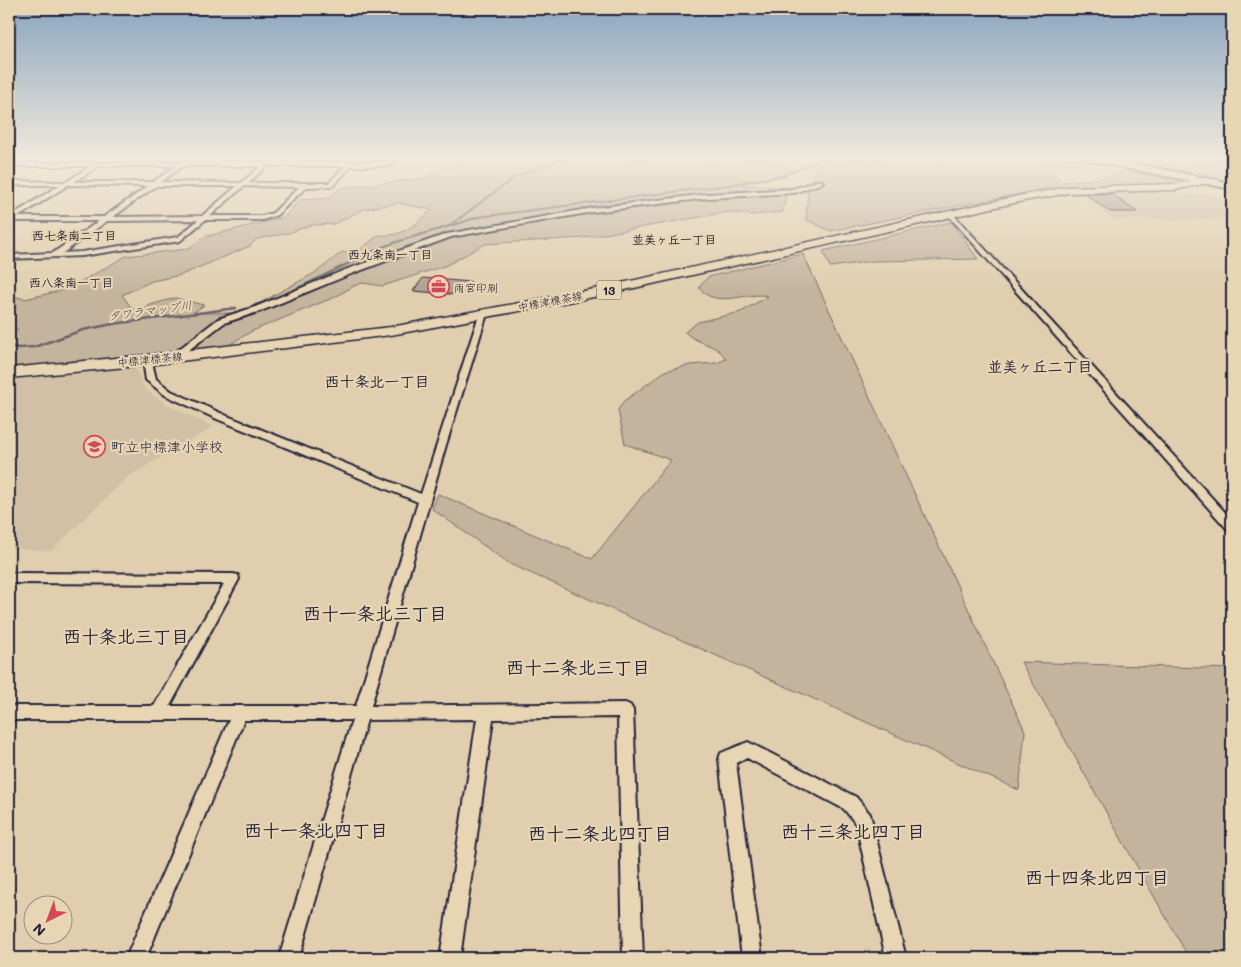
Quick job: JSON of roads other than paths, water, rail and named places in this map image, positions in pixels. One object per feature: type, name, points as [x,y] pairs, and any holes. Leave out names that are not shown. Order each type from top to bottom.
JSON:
[{"type":"main road","name":"中標津標茶線","points":[[9,373],[148,360],[390,331],[594,293],[1000,203]]},
{"type":"street","points":[[9,219],[35,203]]},
{"type":"street","points":[[54,256],[127,203]]},
{"type":"street","points":[[9,257],[54,256],[180,239],[222,203]]},
{"type":"street","points":[[9,219],[255,219],[275,214],[286,203]]},
{"type":"street","points":[[174,357],[221,321],[258,309],[371,263],[456,234],[524,221],[652,203]]},
{"type":"street","points":[[950,214],[1232,527]]},
{"type":"street","points":[[290,958],[425,500],[483,314]]},
{"type":"street","points":[[148,360],[151,380],[168,393],[230,421],[425,500]]},
{"type":"street","points":[[9,578],[233,579],[159,712]]},
{"type":"street","points":[[9,712],[363,713],[626,710],[633,958]]},
{"type":"street","points":[[450,958],[486,711]]},
{"type":"street","points":[[136,958],[240,712]]},
{"type":"street","points":[[752,958],[727,759],[748,750],[850,803],[864,820],[896,958]]},
{"type":"waterway","points":[[449,226],[480,203]]},
{"type":"waterway","name":"タワラマップ川","points":[[377,249],[478,217],[586,203]]},
{"type":"waterway","name":"タワラマップ川","points":[[280,297],[380,248]]},
{"type":"waterway","name":"タワラマップ川","points":[[255,305],[272,301]]},
{"type":"waterway","name":"タワラマップ川","points":[[9,346],[19,348],[34,347],[83,330],[113,324],[236,308]]},
{"type":"place","name":"雨宮印刷","points":[[438,287]]},
{"type":"place","name":"町立中標津小学校","points":[[95,446]]},
{"type":"district","name":"西七条南二丁目","points":[[74,235]]},
{"type":"district","name":"並美ヶ丘一丁目","points":[[674,239]]},
{"type":"district","name":"西九条南一丁目","points":[[390,254]]},
{"type":"district","name":"西八条南一丁目","points":[[71,282]]},
{"type":"district","name":"並美ヶ丘二丁目","points":[[1040,366]]},
{"type":"district","name":"西十条北一丁目","points":[[377,381]]},
{"type":"district","name":"西十一条北三丁目","points":[[375,613]]},
{"type":"district","name":"西十条北三丁目","points":[[126,636]]},
{"type":"district","name":"西十二条北三丁目","points":[[578,667]]},
{"type":"district","name":"西十一条北四丁目","points":[[316,830]]},
{"type":"district","name":"西十三条北四丁目","points":[[853,831]]},
{"type":"district","name":"西十二条北四丁目","points":[[600,833]]},
{"type":"district","name":"西十四条北四丁目","points":[[1097,877]]}]
